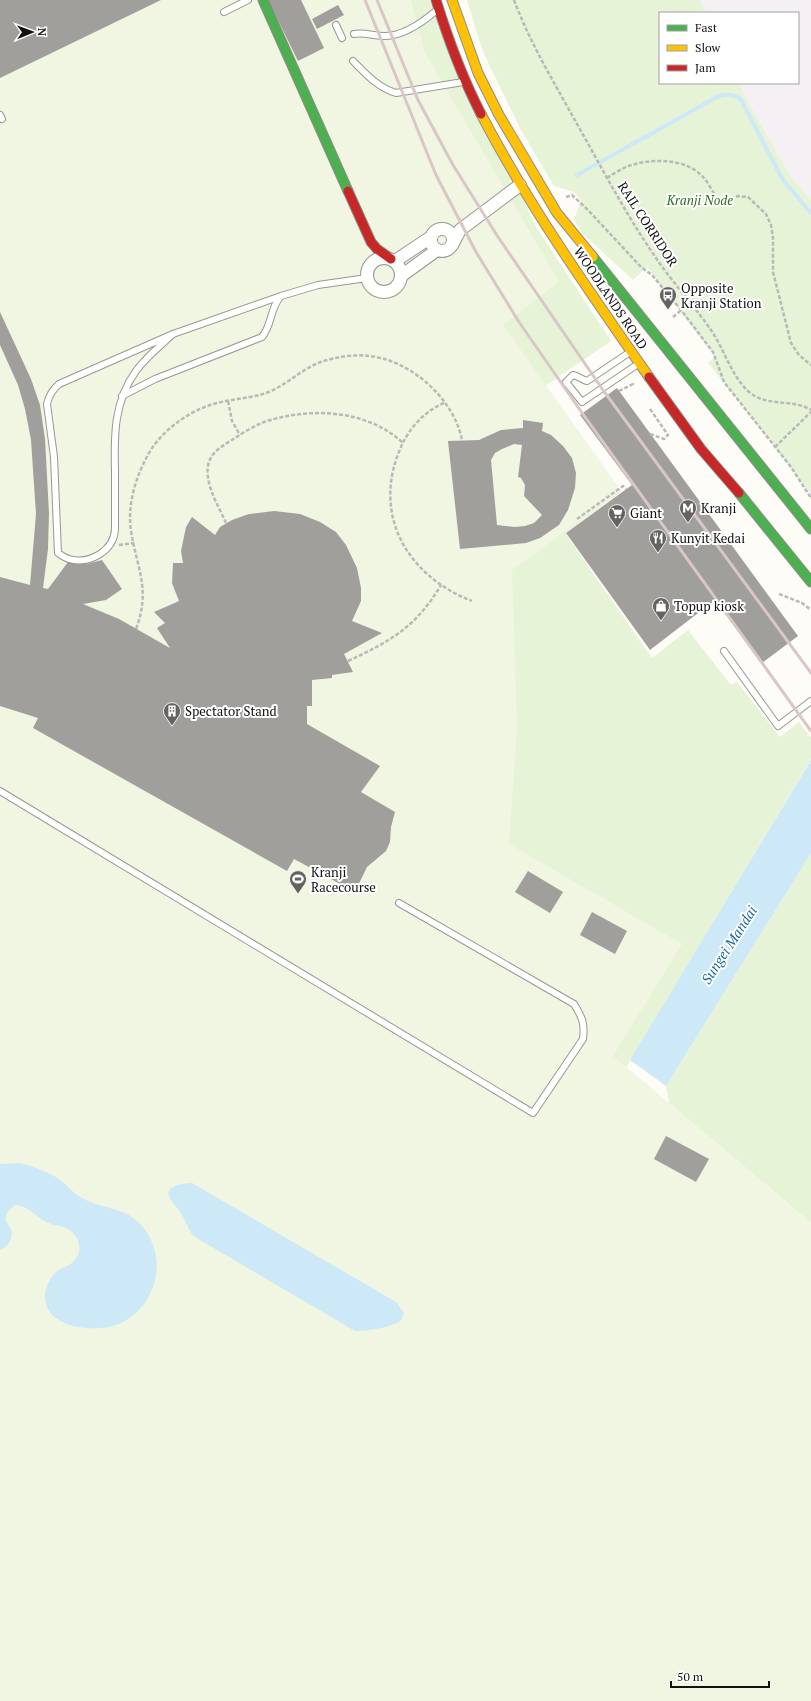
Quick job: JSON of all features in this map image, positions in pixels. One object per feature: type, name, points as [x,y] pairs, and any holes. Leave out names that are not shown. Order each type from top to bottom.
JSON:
[{"type":"main road","points":[[263,0],[371,242],[377,249],[393,260]]},
{"type":"main road","name":"WOODLANDS ROAD","points":[[452,0],[478,73],[499,115],[557,213],[811,529]]},
{"type":"main road","name":"WOODLANDS ROAD","points":[[437,4],[464,82],[520,185],[639,363],[720,472],[811,582]]},
{"type":"street","points":[[401,276],[437,250],[445,250],[452,245],[460,230],[520,185]]},
{"type":"street","points":[[370,265],[381,258],[393,260],[431,237],[438,229],[460,230]]},
{"type":"street","points":[[445,229],[451,233],[453,237],[452,245]]},
{"type":"street","points":[[431,237],[432,245],[437,250]]},
{"type":"street","points":[[371,242],[370,265],[367,278],[371,286],[380,292],[385,292],[398,286],[401,271],[393,260]]},
{"type":"lane","points":[[224,12],[248,0]]},
{"type":"lane","points":[[354,34],[385,36],[397,34],[425,20],[437,4]]},
{"type":"lane","points":[[336,24],[342,38]]},
{"type":"lane","points":[[353,61],[374,83],[388,91],[396,93],[464,82]]},
{"type":"lane","points":[[173,334],[136,370],[122,396],[117,413],[114,431],[115,529],[112,543],[100,554],[82,561],[68,559],[58,553],[54,457],[48,413],[48,398],[59,384],[173,334],[281,296],[318,285],[367,278]]},
{"type":"lane","points":[[122,396],[155,379],[262,337],[269,327],[276,301],[281,296]]},
{"type":"lane","points":[[631,351],[587,381],[574,375],[566,382],[582,402],[639,363]]},
{"type":"lane","points":[[724,651],[778,726],[811,701]]},
{"type":"lane","points":[[0,791],[534,1113],[583,1039],[584,1030],[582,1016],[574,1004],[399,903]]},
{"type":"path","name":"RAIL CORRIDOR","points":[[514,0],[530,38],[607,178],[654,256],[711,330],[726,355],[736,376],[749,392],[764,400],[779,404],[803,405],[811,411]]},
{"type":"path","points":[[607,178],[627,167],[648,162],[674,162],[691,168],[704,178],[717,199],[724,201],[738,196],[748,197],[757,205],[766,214],[771,225],[773,238],[773,272],[791,343],[799,355],[811,365]]},
{"type":"path","points":[[550,202],[572,195],[641,267],[652,275],[713,352],[724,382],[791,467],[811,498]]},
{"type":"path","points":[[641,267],[643,273]]},
{"type":"path","points":[[673,317],[690,303]]},
{"type":"path","points":[[136,629],[142,607],[143,589],[142,574],[131,530],[133,490],[138,473],[150,451],[165,433],[183,419],[210,405],[267,393],[307,368],[322,362],[357,356],[370,356],[385,360],[413,372],[444,403],[455,418],[462,440]]},
{"type":"path","points":[[633,384],[638,390]]},
{"type":"path","points":[[619,392],[626,388]]},
{"type":"path","points":[[228,401],[232,421],[240,435]]},
{"type":"path","points":[[444,403],[430,410],[421,418],[403,443],[396,458],[390,483],[390,499],[393,518],[402,544],[409,555],[420,567],[441,585],[472,601]]},
{"type":"path","points":[[646,403],[668,435],[664,439],[650,434]]},
{"type":"path","points":[[775,447],[811,411]]},
{"type":"path","points":[[226,523],[211,489],[208,466],[212,456],[222,446],[263,422],[281,417],[317,413],[344,415],[371,423],[395,436],[403,443]]},
{"type":"path","points":[[577,520],[623,486],[626,489]]},
{"type":"path","points":[[704,507],[718,513],[740,495]]},
{"type":"path","points":[[112,543],[117,545],[134,543]]},
{"type":"path","points":[[348,660],[393,638],[408,627],[430,603],[441,585]]},
{"type":"path","points":[[779,594],[802,603],[811,610]]},
{"type":"shaded area","points":[[700,0],[811,0],[811,200],[790,176],[739,84],[799,84],[799,12],[706,12]]},
{"type":"green space","name":"Kranji Racecourse","points":[[0,0],[411,0],[425,53],[559,282],[503,325],[621,491],[512,570],[517,727],[509,844],[682,944],[613,1056],[811,1223],[811,1701],[0,1701]]},
{"type":"green space","points":[[285,0],[429,0],[536,227],[611,341],[545,386],[621,492],[565,533],[652,658],[688,630],[731,685],[737,682],[780,737],[799,722],[811,738],[811,759],[584,1138]]},
{"type":"green space","name":"Kranji Node","points":[[467,0],[700,0],[706,12],[659,12],[659,84],[739,84],[790,176],[811,200],[811,495],[708,363],[715,357],[647,267],[633,280],[583,234],[574,220],[581,200],[574,192],[554,186],[521,130],[481,46]]},
{"type":"green space","points":[[811,853],[811,1223],[669,1103],[666,1086]]},
{"type":"water","name":"Sungei Mandai","points":[[811,760],[811,853],[666,1086],[630,1060]]},
{"type":"water","points":[[20,1163],[56,1177],[82,1198],[131,1216],[145,1230],[152,1242],[156,1255],[156,1269],[150,1295],[133,1316],[110,1327],[83,1328],[70,1325],[59,1320],[50,1312],[46,1302],[46,1289],[52,1276],[59,1270],[71,1264],[79,1254],[78,1240],[72,1232],[66,1228],[46,1222],[29,1210],[15,1205],[9,1210],[6,1216],[6,1221],[12,1232],[11,1239],[3,1249],[0,1250],[0,1164]]},
{"type":"water","points":[[192,1183],[396,1302],[404,1313],[402,1319],[395,1324],[384,1327],[355,1331],[195,1237],[169,1195],[169,1191],[174,1186]]},
{"type":"building","points":[[0,0],[161,0],[0,78]]},
{"type":"building","points":[[268,0],[301,0],[324,48],[298,61]]},
{"type":"building","points":[[338,5],[344,15],[317,29],[312,19]]},
{"type":"building","name":"Spectator Stand","points":[[0,312],[31,379],[40,405],[45,439],[49,513],[48,549],[43,588],[48,589],[68,562],[87,564],[102,560],[122,589],[106,600],[83,604],[119,619],[170,648],[157,628],[165,623],[154,612],[179,601],[172,583],[173,563],[183,563],[181,551],[186,527],[192,517],[215,535],[220,527],[232,520],[249,514],[274,511],[300,514],[320,522],[336,532],[346,545],[357,568],[361,588],[361,601],[352,621],[382,633],[344,654],[353,672],[332,675],[332,678],[312,680],[312,706],[307,706],[307,724],[380,766],[361,792],[395,812],[391,827],[390,842],[386,851],[367,867],[355,892],[294,859],[287,871],[33,728],[38,718],[0,706],[0,577],[30,585],[36,514],[31,440],[25,409],[18,385],[0,345]]},
{"type":"building","points":[[617,388],[798,636],[762,663],[715,600],[650,650],[566,533],[632,485],[580,415]]},
{"type":"building","points":[[523,420],[543,423],[542,431],[551,435],[563,446],[572,458],[576,473],[575,488],[568,510],[559,525],[540,538],[526,543],[460,549],[448,441],[479,440],[501,430],[523,428]],"holes":[[[514,444],[522,445],[518,477],[521,478],[525,485],[524,496],[542,515],[534,523],[525,526],[515,527],[497,525],[491,460],[495,453],[502,449]]]},
{"type":"building","points":[[528,871],[563,892],[550,913],[515,892]]},
{"type":"building","points":[[592,912],[627,931],[615,954],[580,935]]},
{"type":"building","points":[[666,1136],[709,1159],[696,1182],[654,1159]]},
{"type":"waterway","points":[[577,175],[719,96],[731,95],[741,100],[783,180],[811,213]]},
{"type":"railway","points":[[365,0],[436,175],[476,252],[519,322],[580,410],[811,731]]},
{"type":"railway","points":[[377,0],[418,100],[453,165],[498,237],[603,390],[811,673]]},
{"type":"traffic: fast","points":[[263,0],[348,191]]},
{"type":"traffic: fast","points":[[593,257],[811,529]]},
{"type":"traffic: fast","points":[[739,493],[811,582]]},
{"type":"traffic: slow","points":[[452,0],[478,73],[499,115],[557,213],[593,257]]},
{"type":"traffic: slow","points":[[481,114],[519,182],[560,248],[649,377]]},
{"type":"traffic: jam","points":[[436,0],[456,58],[481,114]]},
{"type":"traffic: jam","points":[[348,191],[371,242],[377,249],[391,259]]},
{"type":"traffic: jam","points":[[649,377],[701,449],[739,493]]},
{"type":"place","name":"Opposite Kranji Station","points":[[668,310]]},
{"type":"place","name":"Kranji","points":[[688,523]]},
{"type":"place","name":"Giant","points":[[617,528]]},
{"type":"place","name":"Kunyit Kedai","points":[[658,553]]},
{"type":"place","name":"Topup kiosk","points":[[661,621]]},
{"type":"place","name":"Spectator Stand","points":[[172,726]]},
{"type":"place","name":"Kranji Racecourse","points":[[298,894]]}]
